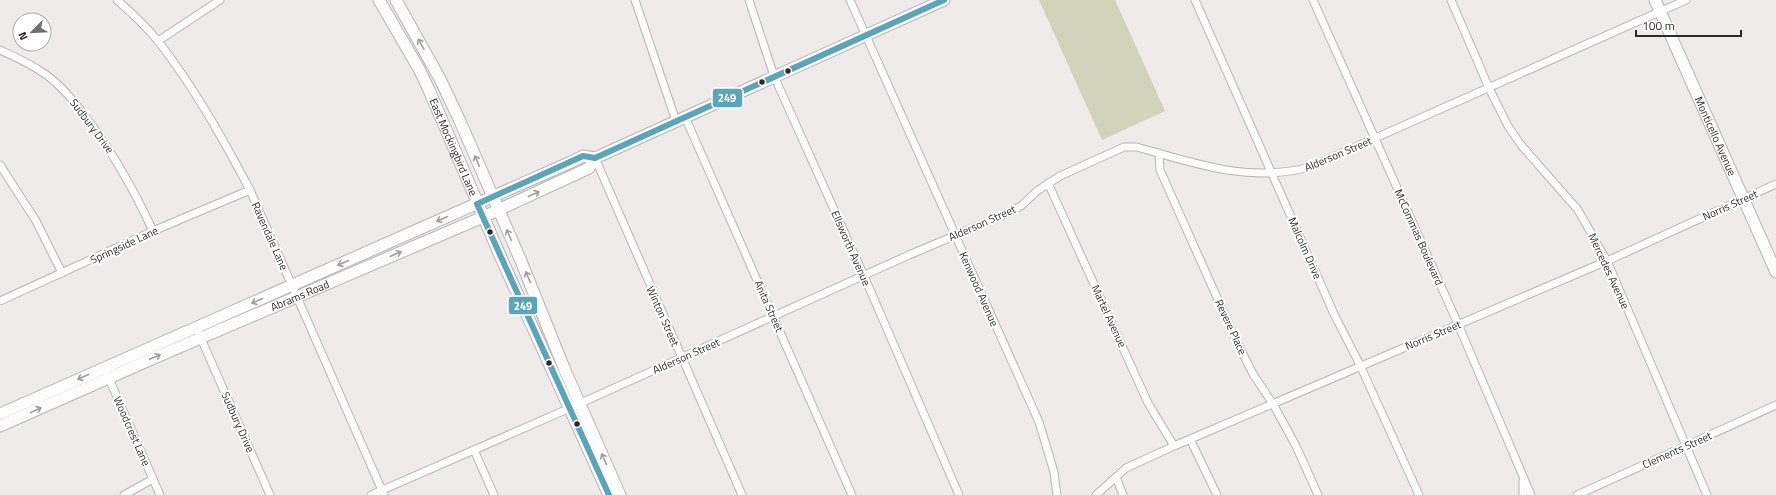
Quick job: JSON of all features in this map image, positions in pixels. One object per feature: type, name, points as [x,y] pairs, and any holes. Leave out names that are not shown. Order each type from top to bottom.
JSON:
[{"type":"main road","name":"East Mockingbird Lane","points":[[379,0],[419,69],[531,327],[575,406],[620,495]]},
{"type":"main road","name":"East Mockingbird Lane","points":[[396,0],[440,79],[459,119],[542,312],[564,368],[575,406],[609,495]]},
{"type":"main road","name":"Abrams Road","points":[[0,414],[106,373],[198,333],[292,286],[583,156],[595,158],[944,0]]},
{"type":"main road","name":"Monticello Avenue","points":[[1655,0],[1776,272]]},
{"type":"main road","name":"Abrams Road","points":[[198,333],[297,297],[483,217],[589,168],[595,158]]},
{"type":"main road","points":[[362,255],[368,266]]},
{"type":"main road","points":[[531,327],[535,328],[541,333],[550,352],[564,368]]},
{"type":"main road","name":"Abrams Road","points":[[0,426],[106,373]]},
{"type":"street","name":"Ravendale Lane","points":[[118,0],[158,41],[212,123],[250,190],[383,493]]},
{"type":"street","points":[[158,41],[220,0]]},
{"type":"street","name":"Anita Street","points":[[635,0],[680,119],[774,317],[852,495]]},
{"type":"street","name":"Ellsworth Avenue","points":[[748,0],[774,76],[864,276],[959,495]]},
{"type":"street","name":"Kenwood Avenue","points":[[850,0],[1039,422],[1054,472],[1057,495]]},
{"type":"street","name":"Malcolm Drive","points":[[1195,0],[1334,314],[1360,366],[1419,495]]},
{"type":"street","name":"McCommas Boulevard","points":[[1313,0],[1458,324],[1532,495]]},
{"type":"street","name":"Mercedes Avenue","points":[[1450,0],[1489,88],[1508,126],[1521,145],[1578,210],[1606,261],[1706,495]]},
{"type":"street","name":"Alderson Street","points":[[371,495],[383,493],[474,450],[774,317],[954,235],[1006,214],[1021,206],[1048,183],[1060,176],[1124,147],[1137,147],[1247,174],[1290,173],[1310,168],[1686,0]]},
{"type":"street","name":"Sudbury Drive","points":[[0,50],[22,59],[47,75],[70,97],[115,158],[136,192],[153,231]]},
{"type":"street","name":"Revere Place","points":[[1159,153],[1160,170],[1236,340],[1253,374],[1273,404],[1296,446],[1318,495]]},
{"type":"street","name":"Winton Street","points":[[595,158],[742,495]]},
{"type":"street","points":[[0,164],[36,222],[62,273]]},
{"type":"street","name":"Martel Avenue","points":[[1048,183],[1148,403],[1174,446]]},
{"type":"street","name":"Norris Street","points":[[1096,495],[1126,468],[1174,446],[1606,261],[1776,184]]},
{"type":"street","name":"Springside Lane","points":[[0,301],[153,231],[250,190]]},
{"type":"street","name":"Sudbury Drive","points":[[198,333],[270,495]]},
{"type":"street","name":"Woodcrest Lane","points":[[106,373],[160,495]]},
{"type":"street","name":"Clements Street","points":[[1582,494],[1776,405]]},
{"type":"street","points":[[1190,439],[1218,495]]},
{"type":"street","points":[[474,450],[494,495]]},
{"type":"street","name":"McCommas Boulevard","points":[[1523,475],[1523,495]]},
{"type":"street","points":[[1116,477],[1123,495]]},
{"type":"street","points":[[124,495],[153,480]]},
{"type":"green space","points":[[1039,0],[1115,0],[1165,111],[1102,140]]},
{"type":"transit line","name":"249","points":[[609,495],[477,204],[583,156],[595,158],[944,0]]}]
